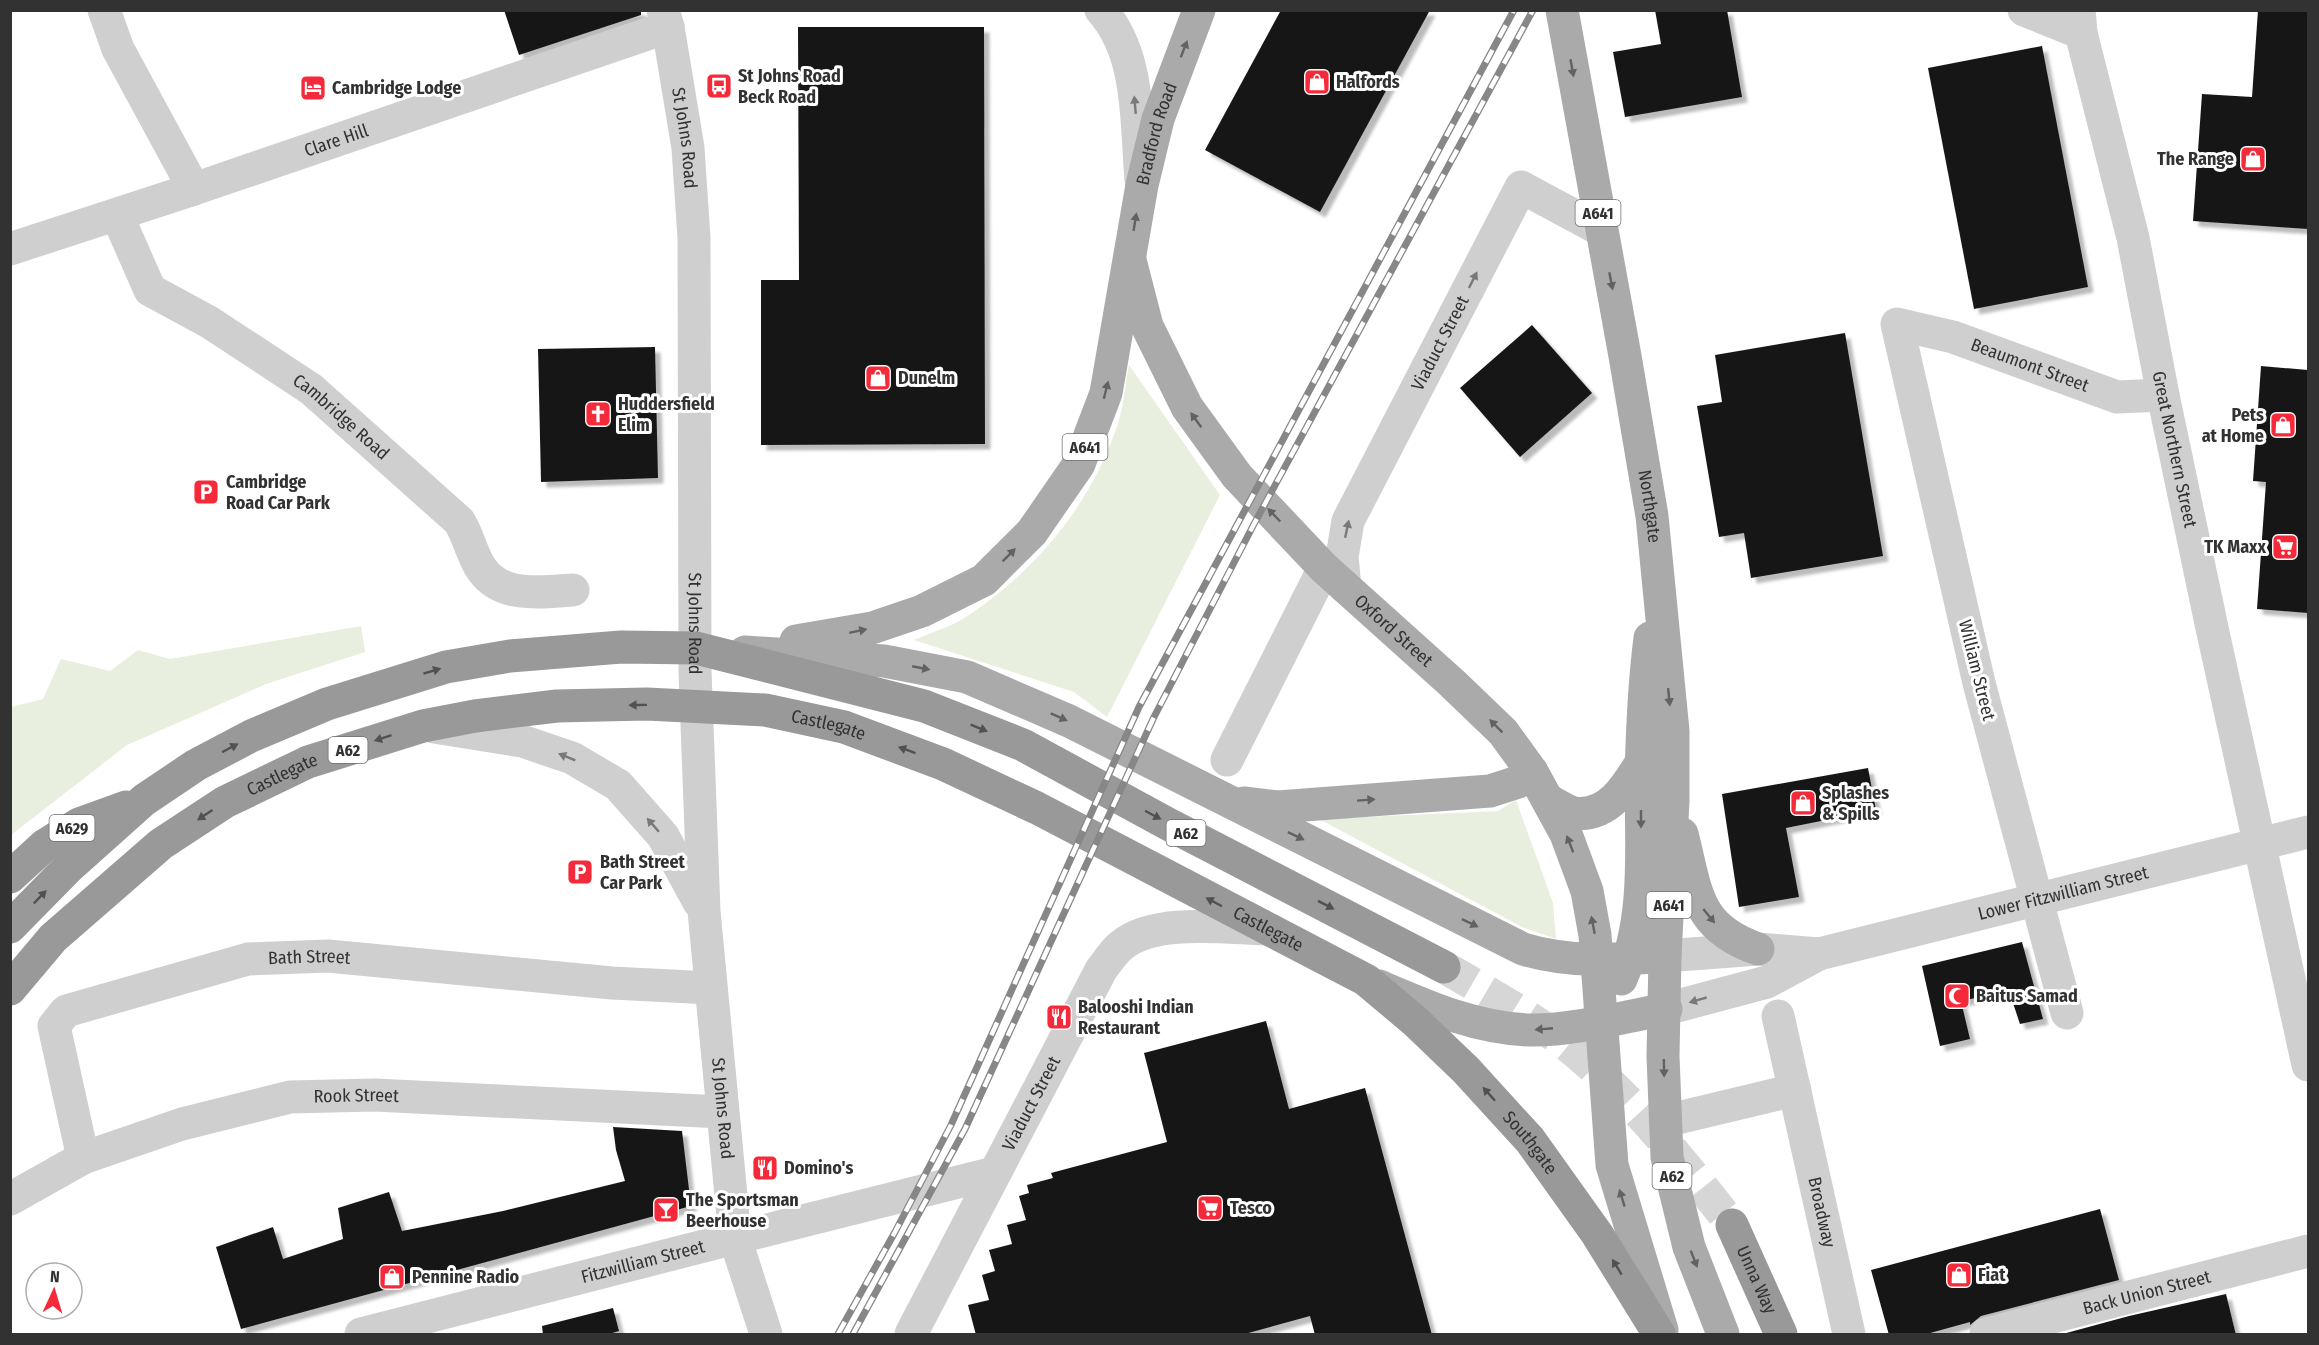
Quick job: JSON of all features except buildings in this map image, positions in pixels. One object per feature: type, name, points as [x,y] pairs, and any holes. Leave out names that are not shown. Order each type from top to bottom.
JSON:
[{"type":"highway","name":"A62","points":[[10,927],[69,867],[144,800],[196,765],[251,736],[327,704],[446,667],[510,656],[603,648],[696,648],[924,706],[1023,745],[1168,824],[1444,967]]},
{"type":"highway","name":"Castlegate","points":[[10,989],[52,938],[161,844],[225,802],[308,762],[423,726],[475,716],[556,706],[647,704],[765,710],[844,727],[943,764],[1038,808],[1366,980]]},
{"type":"highway","name":"A629","points":[[10,877],[45,845],[79,824],[144,800]]},
{"type":"highway","name":"Southgate","points":[[1366,980],[1416,1022],[1466,1070],[1530,1140],[1597,1234],[1661,1335]]},
{"type":"highway","name":"Unna Way","points":[[1731,1225],[1781,1335]]},
{"type":"main road","name":"Bradford Road","points":[[1130,260],[1142,185],[1158,119],[1199,10]]},
{"type":"main road","name":"Northgate","points":[[1562,10],[1650,505],[1673,731],[1673,801],[1665,956],[1666,1009]]},
{"type":"main road","name":"A641","points":[[696,648],[799,641],[872,628],[922,611],[984,580],[1032,532],[1078,464],[1106,393],[1130,260]]},
{"type":"main road","name":"Oxford Street","points":[[1130,260],[1147,326],[1187,407],[1237,476],[1335,577],[1452,682],[1503,732],[1532,772],[1566,834],[1587,891],[1595,935],[1602,1022]]},
{"type":"main road","name":"A641","points":[[1602,1022],[1629,959],[1641,887],[1642,705],[1656,576]]},
{"type":"main road","name":"A62","points":[[696,648],[884,661],[967,677],[1069,722],[1523,949],[1560,957],[1597,960],[1665,956]]},
{"type":"main road","points":[[1548,800],[1573,813],[1593,812],[1604,808],[1623,789],[1642,761]]},
{"type":"main road","points":[[1224,801],[1278,807],[1490,791],[1518,782],[1532,772]]},
{"type":"main road","points":[[1673,801],[1704,911],[1729,936],[1758,950]]},
{"type":"main road","name":"Castlegate","points":[[1366,980],[1443,1013],[1484,1024],[1541,1030],[1602,1022],[1666,1009]]},
{"type":"main road","name":"A62","points":[[1666,1009],[1664,1056],[1667,1156],[1689,1247],[1723,1335]]},
{"type":"main road","name":"Southgate","points":[[1602,1022],[1612,1165],[1661,1335]]},
{"type":"street","points":[[10,249],[194,189],[118,49],[104,10]]},
{"type":"street","points":[[1101,10],[1111,21],[1128,59],[1134,96],[1142,185]]},
{"type":"street","points":[[2024,10],[2080,22]]},
{"type":"street","name":"Clare Hill","points":[[194,189],[666,19]]},
{"type":"street","name":"St Johns Road","points":[[666,19],[688,148],[694,238],[696,706],[704,911],[735,1238],[766,1335]]},
{"type":"street","name":"Great Northern Street","points":[[2080,22],[2133,238],[2163,395],[2308,1065]]},
{"type":"street","name":"Viaduct Street","points":[[1335,577],[1342,557],[1348,521],[1521,188],[1601,230]]},
{"type":"street","name":"Cambridge Road","points":[[117,215],[150,290],[209,322],[311,389],[459,521],[468,535],[478,564],[489,579],[503,589],[532,592],[573,590]]},
{"type":"street","name":"Beaumont Street","points":[[1897,324],[1953,337],[2117,397],[2163,395]]},
{"type":"street","name":"William Street","points":[[1897,324],[1979,683],[2067,1013]]},
{"type":"street","points":[[1227,760],[1335,577]]},
{"type":"street","points":[[423,726],[522,741],[572,758],[618,785],[663,836],[704,911]]},
{"type":"street","name":"Lower Fitzwilliam Street","points":[[1666,1009],[1767,982],[1820,954],[2308,832]]},
{"type":"street","name":"Viaduct Street","points":[[911,1335],[1101,970],[1121,945],[1143,933],[1172,928],[1266,929]]},
{"type":"street","name":"Lower Fitzwilliam Street","points":[[1665,956],[1758,950],[1820,954]]},
{"type":"street","name":"Bath Street","points":[[83,1158],[54,1026],[66,1011],[248,960],[328,956],[612,983],[711,988]]},
{"type":"street","name":"Broadway","points":[[1778,1016],[1849,1335]]},
{"type":"street","points":[[1665,1121],[1795,1090]]},
{"type":"street","name":"Rook Street","points":[[10,1199],[83,1158],[182,1124],[290,1097],[375,1095],[722,1112]]},
{"type":"street","name":"Fitzwilliam Street","points":[[362,1335],[994,1173]]},
{"type":"street","name":"Back Union Street","points":[[1986,1335],[2308,1251]]},
{"type":"green space","points":[[1129,365],[1220,495],[1107,717],[1074,692],[914,640],[972,613],[1020,575],[1061,530],[1094,479],[1107,452],[1120,416]]},
{"type":"green space","points":[[361,626],[365,652],[266,684],[127,745],[11,835],[11,707],[43,699],[61,659],[110,671],[138,650],[170,659]]},
{"type":"green space","points":[[1516,800],[1553,903],[1556,939],[1522,927],[1319,819],[1498,811]]},
{"type":"tunnel","points":[[1444,967],[1538,1024],[1591,1066],[1655,1131],[1732,1225]]},
{"type":"railway","points":[[838,1334],[951,1125],[1139,707],[1514,10]]},
{"type":"railway","points":[[853,1334],[965,1129],[1154,717],[1254,524],[1533,10]]},
{"type":"place","name":"Halfords","points":[[1317,82]]},
{"type":"place","name":"St Johns Road Beck Road","points":[[719,86]]},
{"type":"place","name":"Cambridge Lodge","points":[[313,88]]},
{"type":"place","name":"The Range","points":[[2253,159]]},
{"type":"place","name":"Dunelm","points":[[878,378]]},
{"type":"place","name":"Huddersfield Elim","points":[[598,414]]},
{"type":"place","name":"Pets at Home","points":[[2283,425]]},
{"type":"place","name":"Cambridge Road Car Park","points":[[206,492]]},
{"type":"place","name":"TK Maxx","points":[[2285,547]]},
{"type":"place","name":"Splashes & Spills","points":[[1803,803]]},
{"type":"place","name":"Bath Street Car Park","points":[[580,872]]},
{"type":"place","name":"Baitus Samad","points":[[1957,996]]},
{"type":"place","name":"Balooshi Indian Restaurant","points":[[1059,1017]]},
{"type":"place","name":"Domino's","points":[[765,1168]]},
{"type":"place","name":"Tesco","points":[[1210,1208]]},
{"type":"place","name":"The Sportsman Beerhouse","points":[[666,1210]]},
{"type":"place","name":"Fiat","points":[[1959,1275]]},
{"type":"place","name":"Pennine Radio","points":[[392,1277]]}]
